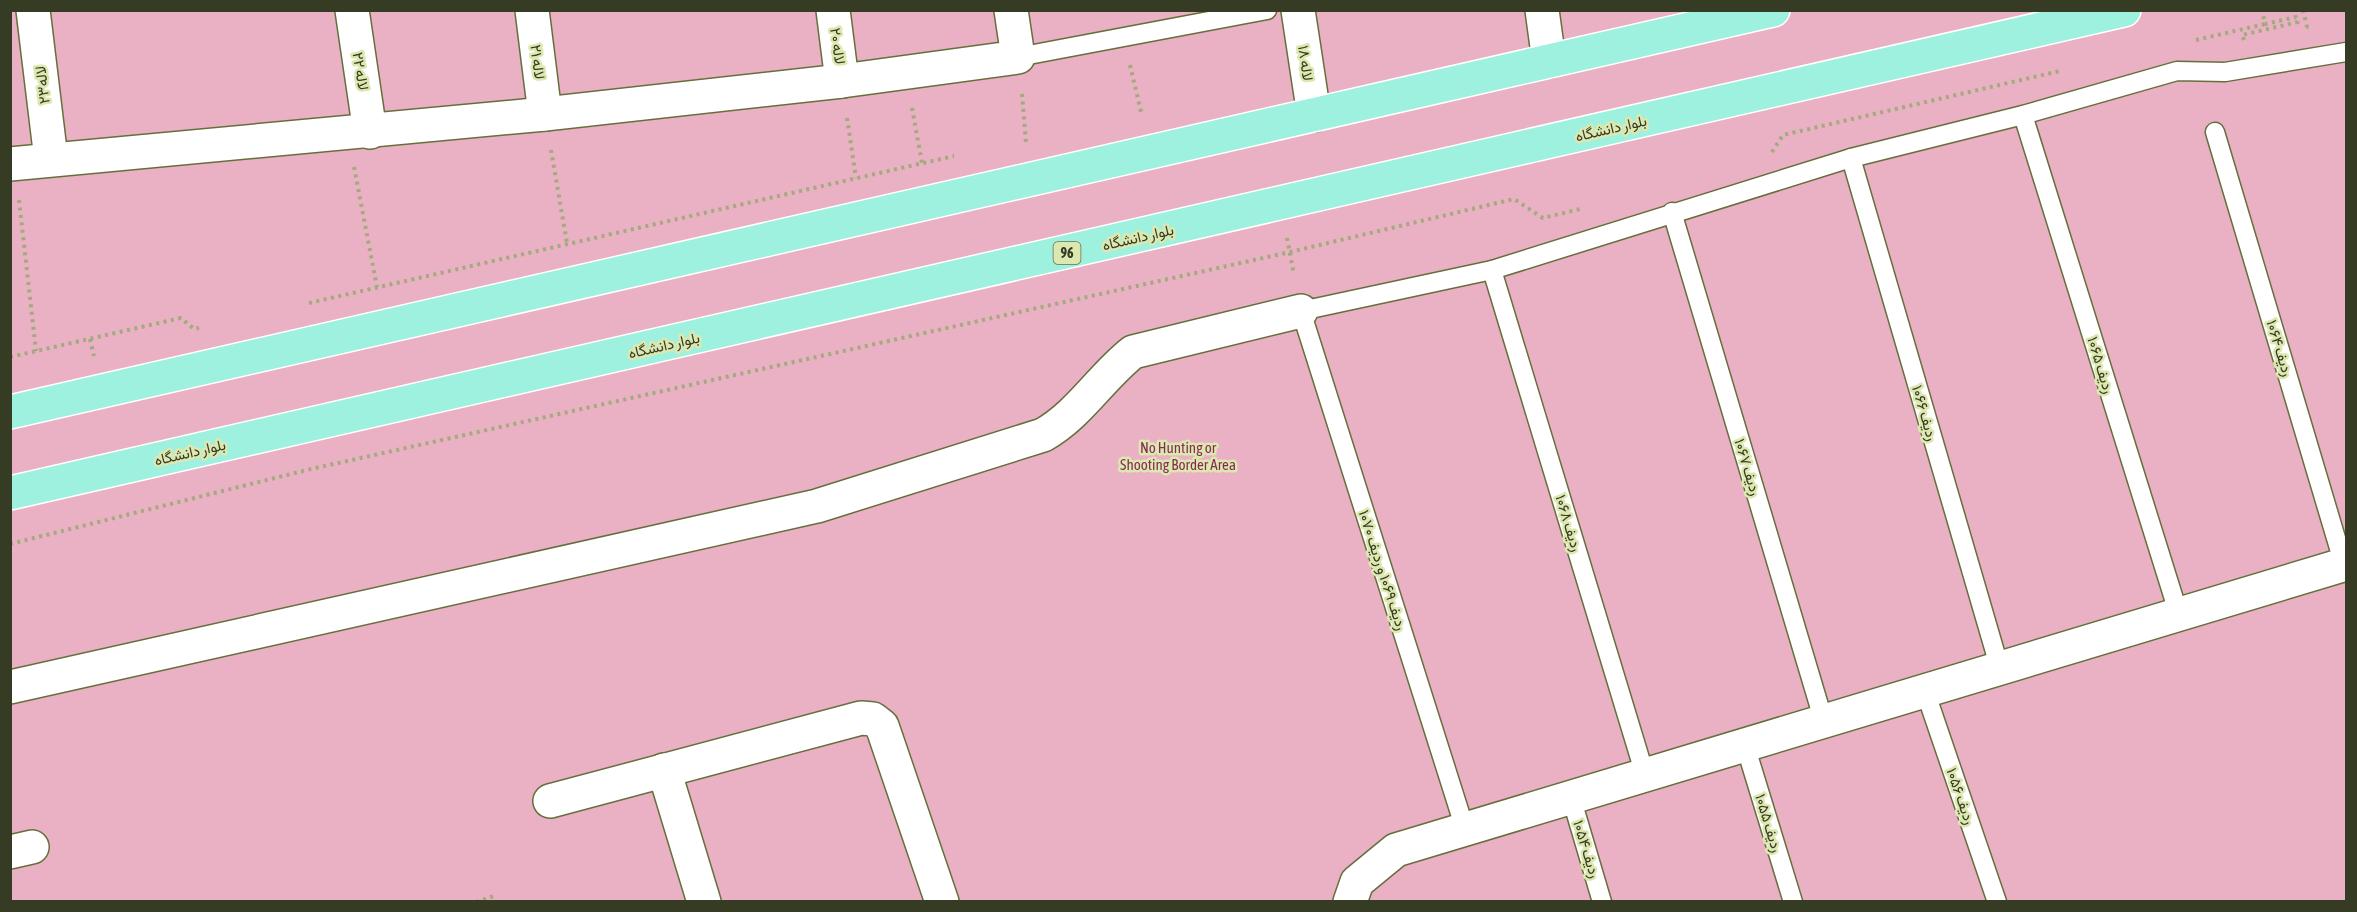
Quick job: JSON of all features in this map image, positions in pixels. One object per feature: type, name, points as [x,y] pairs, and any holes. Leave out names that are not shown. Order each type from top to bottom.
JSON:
[{"type":"main road","points":[[10,412],[1773,10]]},
{"type":"main road","name":"بلوار دانشگاه","points":[[10,493],[2124,10]]},
{"type":"street","name":"لاله۲۳","points":[[33,10],[51,159]]},
{"type":"street","name":"لاله ۲۲","points":[[352,10],[359,133]]},
{"type":"street","name":"لاله ۲۱","points":[[532,10],[545,114]]},
{"type":"street","name":"لاله ۲۰","points":[[833,10],[842,81]]},
{"type":"street","points":[[13,164],[545,114],[842,81],[1018,57],[1011,10]]},
{"type":"street","name":"لاله ۱۸","points":[[1299,10],[1314,115]]},
{"type":"street","points":[[1542,10],[1549,61]]},
{"type":"street","points":[[10,687],[817,506],[1043,435],[1060,426],[1133,352],[1301,311]]},
{"type":"street","points":[[1350,902],[1357,882],[1396,850],[2345,564]]},
{"type":"street","points":[[549,801],[861,718],[873,719],[882,726],[942,902]]},
{"type":"street","points":[[664,770],[704,902]]},
{"type":"lane","points":[[1018,57],[1267,10]]},
{"type":"lane","points":[[1301,311],[1492,270],[1851,158],[2023,115],[2177,71],[2225,72],[2346,52]]},
{"type":"lane","name":"ردیف ۱۰۶۵","points":[[2023,115],[2179,615]]},
{"type":"lane","name":"ردیف ۱۰۶۴","points":[[2215,132],[2345,564]]},
{"type":"lane","name":"ردیف ۱۰۶۶","points":[[1851,158],[2000,669]]},
{"type":"lane","name":"ردیف ۱۰۶۷","points":[[1672,212],[1824,722]]},
{"type":"lane","name":"ردیف ۱۰۶۸","points":[[1492,270],[1645,775]]},
{"type":"lane","name":"ردیف ۱۰۶۹ و ردیف ۱۰۷۰","points":[[1301,311],[1465,830]]},
{"type":"lane","name":"ردیف ۱۰۵۶","points":[[1925,691],[1997,902]]},
{"type":"lane","name":"ردیف ۱۰۵۵","points":[[1745,746],[1793,902]]},
{"type":"lane","name":"ردیف ۱۰۵۴","points":[[1571,797],[1602,902]]},
{"type":"path","points":[[2262,10],[2265,24]]},
{"type":"path","points":[[2185,42],[2296,17],[2298,22],[2242,35],[2244,40],[2307,27],[2303,10]]},
{"type":"path","points":[[1124,38],[1150,152]]},
{"type":"path","points":[[1018,57],[1030,180]]},
{"type":"path","points":[[1770,155],[1783,135],[2070,69]]},
{"type":"path","points":[[905,72],[922,163]]},
{"type":"path","points":[[842,81],[861,218]]},
{"type":"path","points":[[1130,116],[1152,111]]},
{"type":"path","points":[[545,114],[567,243],[560,286]]},
{"type":"path","points":[[359,133],[377,288]]},
{"type":"path","points":[[1015,142],[1038,137]]},
{"type":"path","points":[[308,303],[957,155]]},
{"type":"path","points":[[13,164],[36,351]]},
{"type":"path","points":[[10,544],[323,467],[1290,252],[1514,199],[1543,218],[1590,206]]},
{"type":"path","points":[[1280,204],[1301,311]]},
{"type":"path","points":[[10,357],[181,318],[194,329],[206,327]]},
{"type":"path","points":[[476,902],[497,895]]},
{"type":"green space","name":"No Hunting or Shooting Border Area","points":[[11,11],[2346,11],[2346,901],[11,901]]}]
